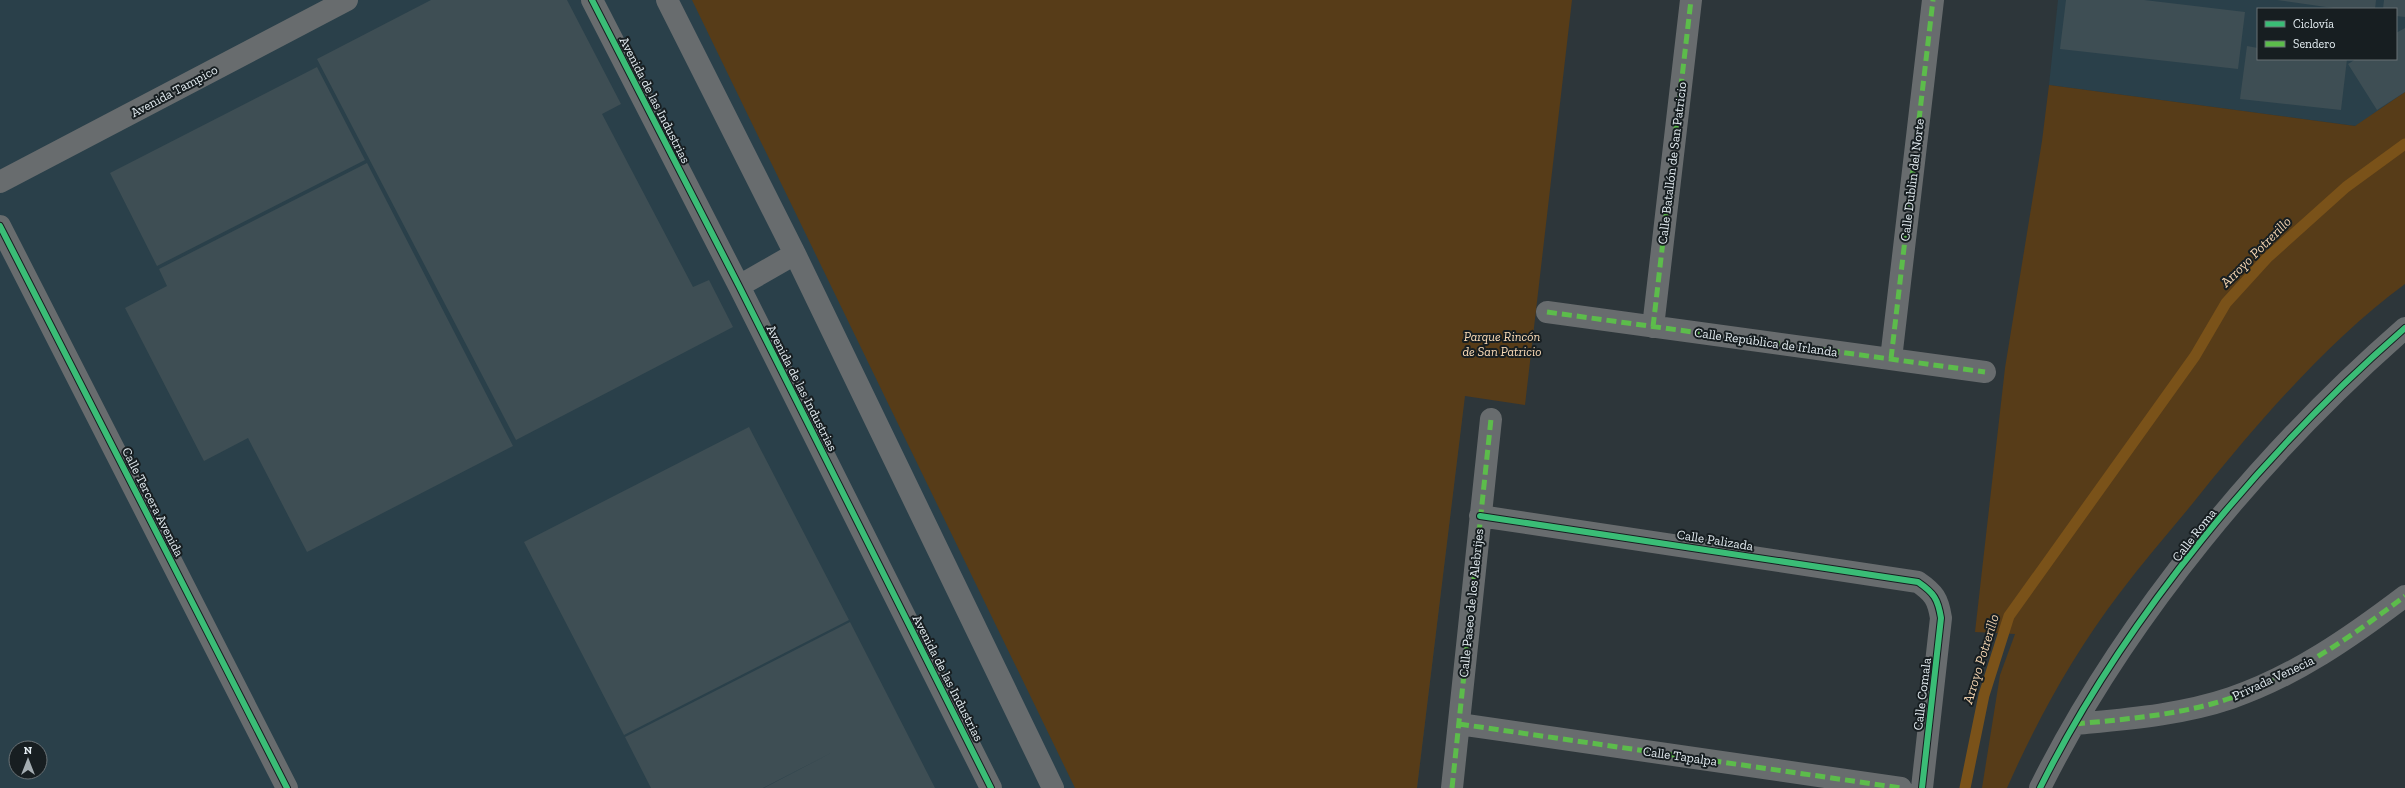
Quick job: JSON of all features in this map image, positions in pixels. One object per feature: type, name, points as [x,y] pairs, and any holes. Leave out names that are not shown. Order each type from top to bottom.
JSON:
[{"type":"street","name":"Avenida Tampico","points":[[0,182],[347,0]]},
{"type":"street","name":"Avenida de las Industrias","points":[[592,0],[739,286],[991,788]]},
{"type":"street","points":[[667,0],[795,254],[1053,788]]},
{"type":"street","name":"Calle Batallón de San Patricio","points":[[1653,327],[1692,0]]},
{"type":"street","name":"Calle Dublin del Norte","points":[[1891,359],[1933,0]]},
{"type":"street","name":"Calle Tercera Avenida","points":[[0,226],[287,788]]},
{"type":"street","points":[[739,286],[795,254]]},
{"type":"street","name":"Calle República de Irlanda","points":[[1547,312],[1985,372]]},
{"type":"street","name":"Calle Roma","points":[[2040,788],[2075,724],[2127,642],[2161,594],[2252,481],[2361,366],[2405,328]]},
{"type":"street","name":"Calle Paseo de los Alebrijes","points":[[1452,788],[1491,419]]},
{"type":"street","name":"Calle Palizada","points":[[1480,516],[1918,582],[1930,590],[1939,602]]},
{"type":"street","name":"Privada Venecia","points":[[2075,724],[2198,708],[2231,698],[2276,680],[2321,655],[2405,596]]},
{"type":"street","name":"Calle Comala","points":[[1922,788],[1942,618],[1939,602]]},
{"type":"street","name":"Calle Tapalpa","points":[[1459,724],[1901,788]]},
{"type":"shaded area","points":[[0,0],[1513,0],[1417,788],[0,788]]},
{"type":"shaded area","points":[[2058,0],[2405,0],[2405,92],[2356,126],[2049,85]]},
{"type":"green space","name":"Parque Rincón de San Patricio","points":[[692,0],[1572,0],[1525,405],[1465,396],[1417,788],[1075,788]]},
{"type":"green space","points":[[2049,85],[2355,126],[2405,92],[2405,284],[2377,306],[2323,355],[2247,437],[2149,556],[2102,616],[2057,688],[2031,737],[2007,788],[1982,788],[2000,675],[2015,634],[1975,632],[2005,368],[2042,141]]},
{"type":"building","points":[[431,0],[567,0],[621,104],[602,114],[693,287],[709,280],[733,327],[516,440],[317,59]]},
{"type":"building","points":[[2066,0],[2144,0],[2245,12],[2238,69],[2060,49]]},
{"type":"building","points":[[2277,0],[2376,0],[2375,8],[2333,8]]},
{"type":"building","points":[[2384,0],[2405,0],[2405,17],[2397,16],[2397,8],[2383,8]]},
{"type":"building","points":[[2405,28],[2405,92],[2377,110],[2348,64],[2354,60],[2397,60],[2397,32]]},
{"type":"building","points":[[2247,46],[2257,48],[2257,60],[2347,60],[2341,110],[2240,99]]},
{"type":"building","points":[[317,67],[365,160],[157,266],[110,173]]},
{"type":"building","points":[[367,163],[513,446],[307,552],[248,438],[204,461],[125,308],[167,286],[159,269]]},
{"type":"building","points":[[749,427],[849,620],[624,735],[524,542]]},
{"type":"building","points":[[850,622],[935,788],[764,788],[833,752],[763,788],[651,788],[625,737]]},
{"type":"waterway","name":"Arroyo Potrerillo","points":[[1965,788],[1984,695],[2009,616],[2195,356],[2226,303],[2267,258],[2346,187],[2405,144]]},
{"type":"marked path","points":[[1653,327],[1691,0]]},
{"type":"marked path","points":[[1891,359],[1933,0]]},
{"type":"marked path","points":[[1547,312],[1985,372]]},
{"type":"marked path","points":[[1452,788],[1491,419]]},
{"type":"marked path","points":[[2075,724],[2134,718],[2193,709],[2255,689],[2278,679],[2322,654],[2405,596]]},
{"type":"marked path","points":[[1459,724],[1901,788]]},
{"type":"cycle path","points":[[592,0],[739,286],[991,788]]},
{"type":"cycle path","points":[[0,226],[287,788]]},
{"type":"cycle path","points":[[2040,788],[2074,725],[2112,662],[2155,601],[2201,541],[2249,483],[2300,428],[2352,376],[2405,328]]},
{"type":"cycle path","points":[[1480,516],[1918,582],[1932,593],[1937,601],[1941,618],[1922,788]]}]
